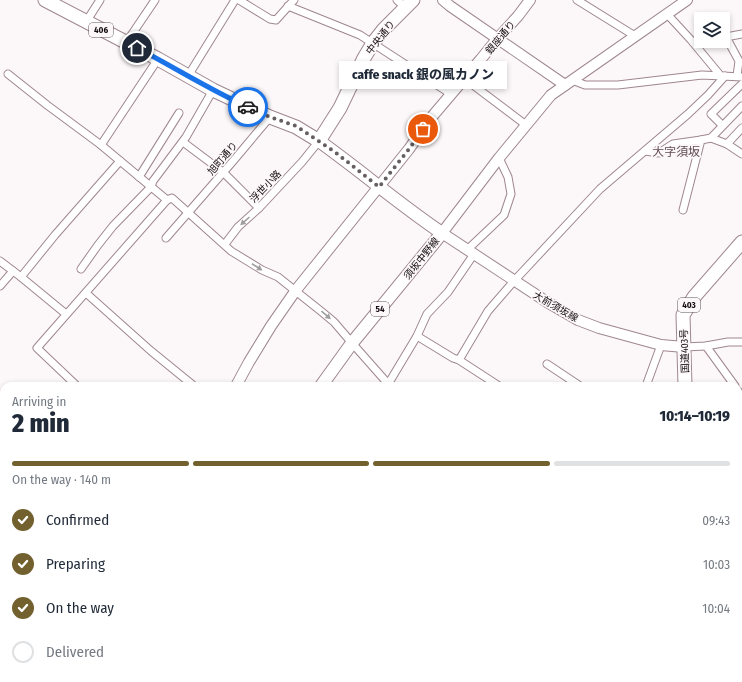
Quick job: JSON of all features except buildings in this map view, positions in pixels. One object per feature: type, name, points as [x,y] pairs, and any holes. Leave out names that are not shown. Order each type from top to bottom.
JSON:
[{"type":"highway","name":"406","points":[[44,0],[158,59],[213,90],[270,117],[296,126],[319,141]]},
{"type":"highway","name":"中央通り","points":[[319,141],[340,108],[364,58],[373,43],[405,2]]},
{"type":"highway","name":"国道403号","points":[[685,382],[683,315],[694,297],[742,242]]},
{"type":"main road","name":"須坂中野線","points":[[319,141],[442,233],[352,344],[324,382]]},
{"type":"street","points":[[86,22],[100,0]]},
{"type":"street","points":[[126,43],[155,0]]},
{"type":"street","points":[[188,76],[235,0]]},
{"type":"street","points":[[239,0],[270,19],[276,20],[294,0]]},
{"type":"street","points":[[443,0],[498,38],[569,82],[585,85],[618,85],[702,75],[739,76],[739,61],[726,37],[742,34]]},
{"type":"street","name":"銀座通り","points":[[238,382],[271,326],[296,290],[409,149],[430,118],[482,59],[530,0]]},
{"type":"street","points":[[577,0],[635,36]]},
{"type":"street","points":[[442,233],[499,158],[551,95],[684,1]]},
{"type":"street","points":[[288,6],[354,32],[451,94]]},
{"type":"street","points":[[667,14],[723,75]]},
{"type":"street","points":[[101,145],[158,59]]},
{"type":"street","points":[[8,74],[101,145],[167,200]]},
{"type":"street","points":[[459,360],[488,311],[514,281],[600,189],[688,114],[708,95],[723,75]]},
{"type":"street","points":[[465,79],[526,126]]},
{"type":"street","points":[[722,125],[711,114],[742,84]]},
{"type":"street","points":[[81,269],[113,226],[152,187],[153,181],[183,142],[213,90]]},
{"type":"street","points":[[711,138],[742,106]]},
{"type":"street","points":[[139,177],[179,113]]},
{"type":"street","name":"旭町通り","points":[[166,238],[270,117]]},
{"type":"street","points":[[727,144],[742,128]]},
{"type":"street","points":[[645,151],[659,153],[673,144],[711,138],[727,144],[741,152]]},
{"type":"street","points":[[683,210],[701,140]]},
{"type":"street","name":"浮世小路","points":[[225,244],[238,227],[259,208],[302,162],[319,141]]},
{"type":"street","points":[[183,142],[223,172],[259,208]]},
{"type":"street","points":[[390,382],[417,336],[427,314],[448,292],[470,252],[504,215],[511,194],[508,177],[499,158]]},
{"type":"street","points":[[21,277],[55,235],[120,161]]},
{"type":"street","points":[[73,382],[37,348],[167,200],[172,198],[231,250],[262,270],[278,277],[334,322],[385,382]]},
{"type":"street","name":"大前須坂線","points":[[442,233],[514,281],[578,320],[599,328],[661,345],[684,347]]},
{"type":"street","points":[[0,261],[66,314]]},
{"type":"street","points":[[0,286],[13,271]]},
{"type":"street","points":[[86,293],[151,351],[189,382]]},
{"type":"street","points":[[417,336],[453,358],[459,360],[493,382]]},
{"type":"street","points":[[684,347],[706,346],[728,342],[742,342]]},
{"type":"street","points":[[647,382],[661,345]]},
{"type":"street","points":[[706,346],[732,382]]},
{"type":"street","points":[[547,364],[574,382]]},
{"type":"way so far","points":[[248,107],[270,117],[296,126],[335,152],[379,187],[423,129]]},
{"type":"place","name":"caffe snack 銀の風カノン","points":[[423,129]]},
{"type":"district","name":"大字須坂","points":[[676,152]]},
{"type":"route","points":[[137,48],[213,90],[248,107]]}]
